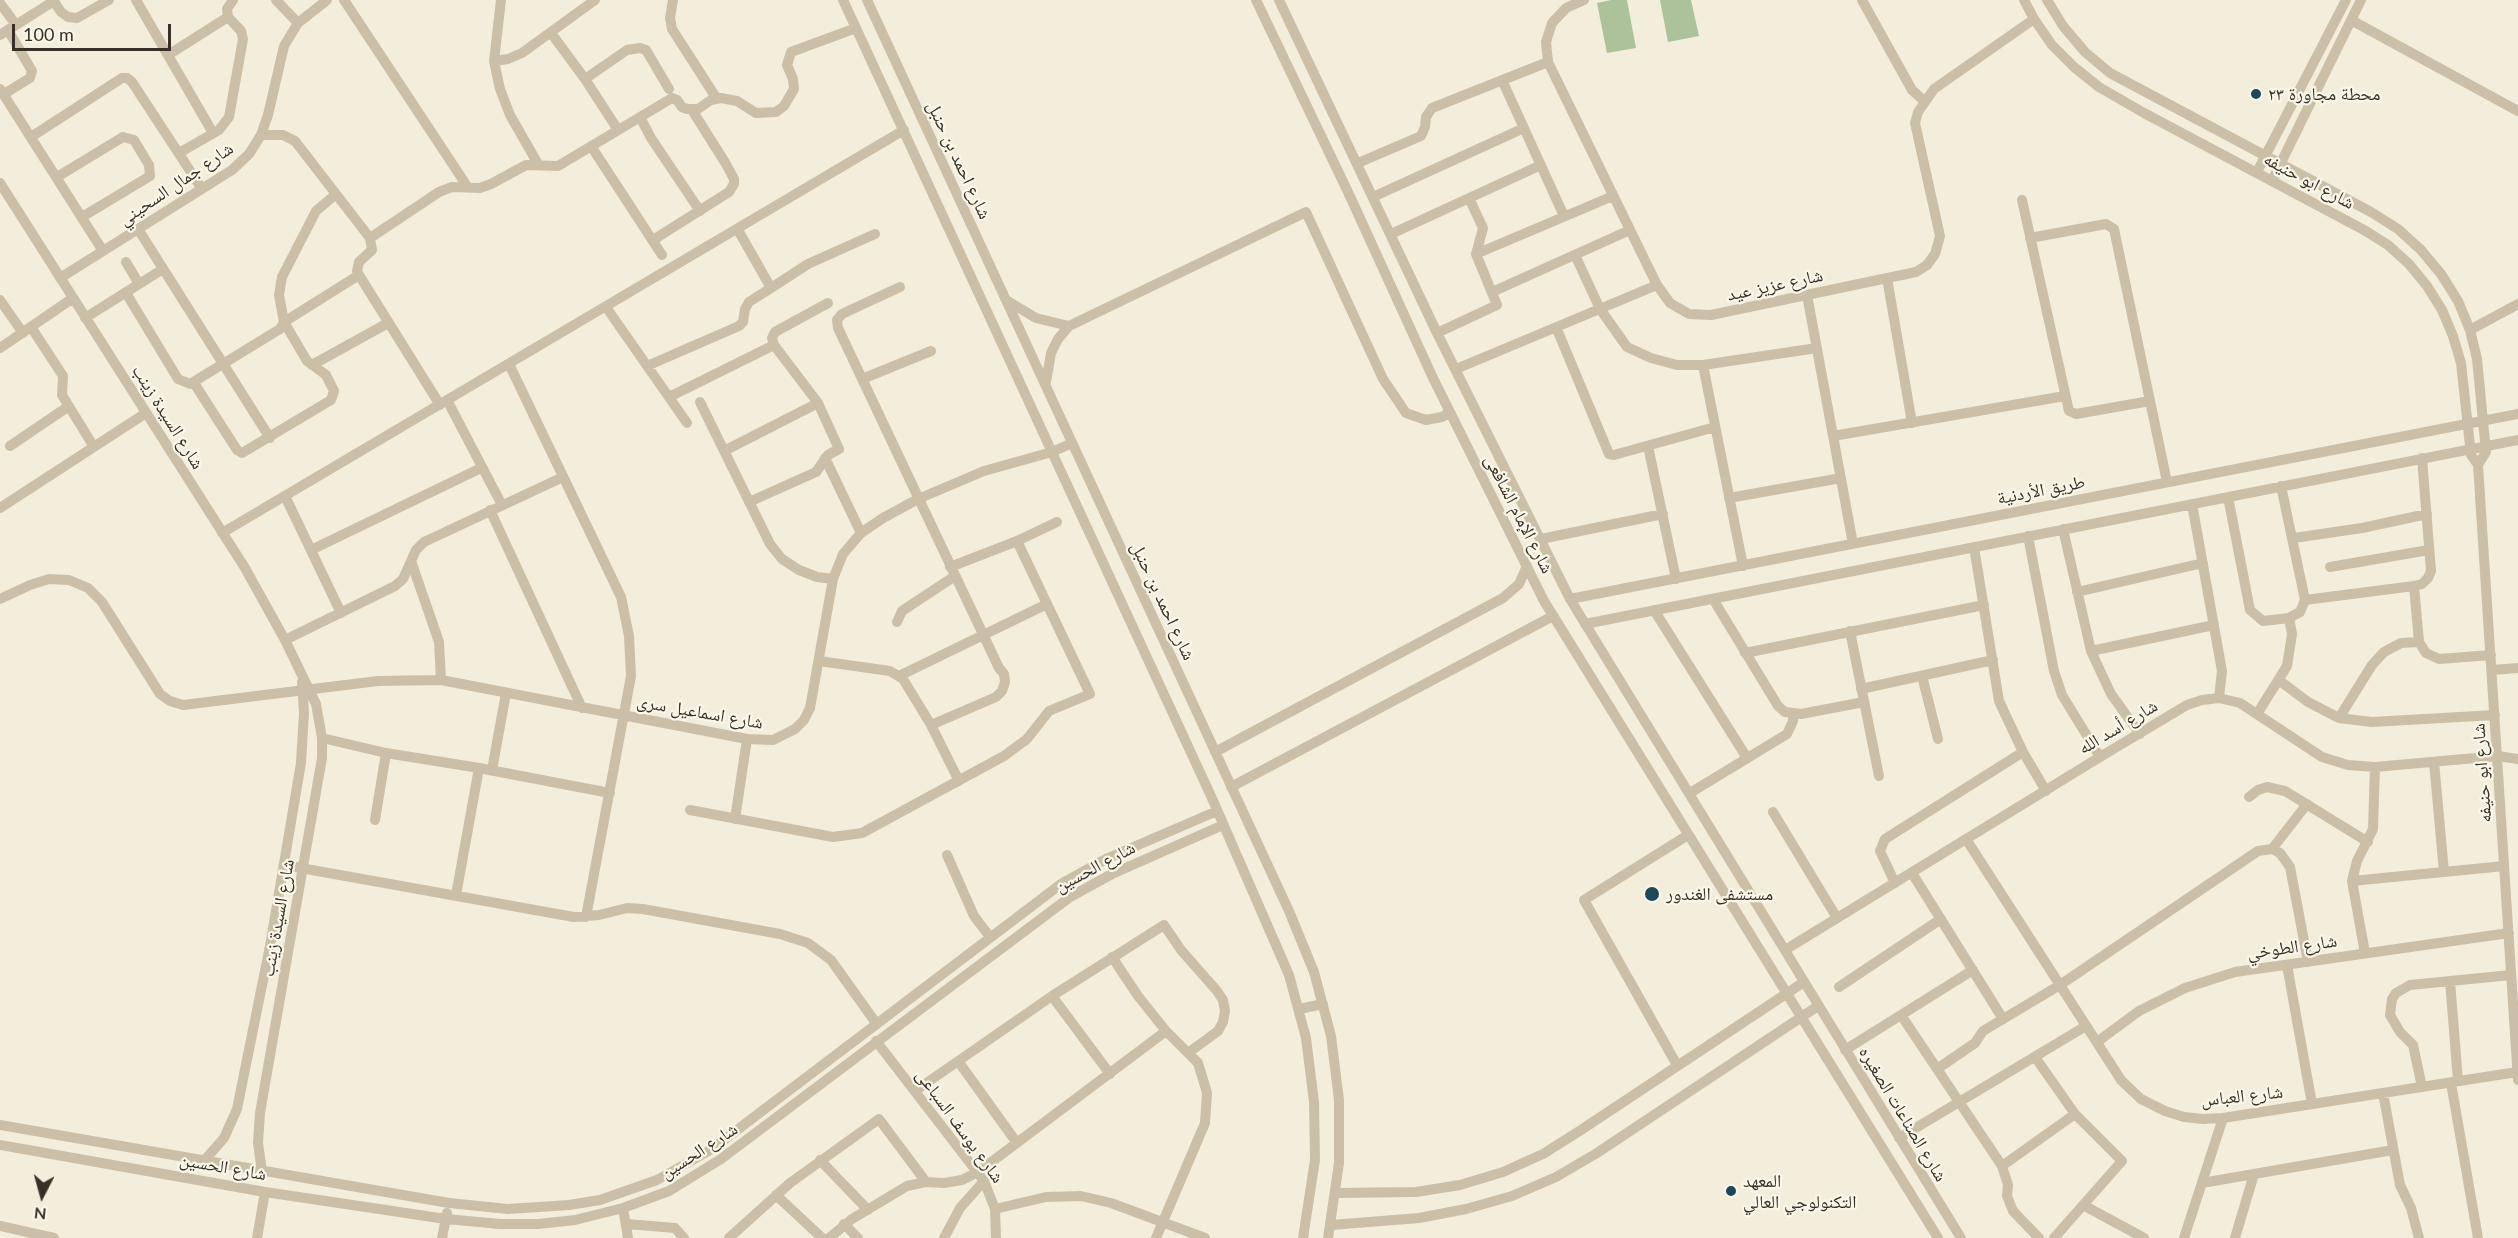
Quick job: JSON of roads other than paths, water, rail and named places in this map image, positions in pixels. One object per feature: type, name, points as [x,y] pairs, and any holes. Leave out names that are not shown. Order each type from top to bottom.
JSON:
[{"type":"street","points":[[8,30],[53,1],[68,17],[77,18],[109,0]]},
{"type":"street","points":[[136,0],[213,134]]},
{"type":"street","points":[[179,153],[213,134],[225,124],[229,117],[243,43],[241,31],[228,17],[227,9],[233,0]]},
{"type":"street","points":[[276,0],[298,22]]},
{"type":"street","name":"شارع جمال السحيني","points":[[60,278],[232,170],[249,154],[261,135],[284,46],[298,22],[327,0]]},
{"type":"street","points":[[344,0],[467,186]]},
{"type":"street","points":[[501,0],[494,61],[500,89],[510,115],[538,164]]},
{"type":"street","points":[[494,61],[508,59],[522,53],[595,0]]},
{"type":"street","points":[[673,0],[670,18],[672,29],[717,99]]},
{"type":"street","name":"شارع احمد بن حنبل","points":[[843,0],[1278,945],[1299,1009],[1311,1070],[1316,1131],[1315,1160],[1304,1238]]},
{"type":"street","name":"شارع احمد بن حنبل","points":[[867,0],[1302,941],[1323,1004],[1336,1069],[1340,1132],[1336,1193],[1328,1238]]},
{"type":"street","name":"شارع الإمام الشافعى","points":[[1256,0],[1450,412],[1553,616],[1801,1018]]},
{"type":"street","name":"شارع الإمام الشافعى","points":[[1279,0],[1437,333],[1570,598],[1818,1006]]},
{"type":"street","name":"شارع عزيز عيد","points":[[1584,0],[1566,8],[1552,23],[1546,42],[1548,62],[1657,285],[1670,303],[1689,314],[1711,315],[1916,272],[1927,265],[1935,254],[1940,236],[1915,123],[1924,101]]},
{"type":"street","points":[[1862,0],[1912,90],[1924,101],[1934,89],[2034,19]]},
{"type":"street","name":"شارع ابو حنيفه","points":[[2024,0],[2034,19],[2059,52],[2099,87],[2388,245],[2409,264],[2427,286],[2442,310],[2461,363],[2470,449],[2478,465],[2505,866],[2513,915],[2509,933],[2518,1080]]},
{"type":"street","name":"شارع ابو حنيفه","points":[[2047,0],[2063,27],[2085,52],[2110,73],[2371,212],[2398,229],[2421,250],[2441,274],[2458,301],[2470,330],[2477,359],[2486,446],[2486,452],[2478,465]]},
{"type":"street","points":[[2257,172],[2346,0]]},
{"type":"street","points":[[2272,181],[2361,0]]},
{"type":"street","points":[[0,3],[8,30],[32,71],[30,78],[2,92],[103,251]]},
{"type":"street","points":[[168,55],[228,17]]},
{"type":"street","points":[[2351,20],[2518,111]]},
{"type":"street","points":[[370,238],[439,192],[452,187],[480,188],[520,167],[538,164],[558,166],[672,98],[677,100],[682,107],[692,110],[717,99],[731,99],[756,113],[776,112],[790,99],[794,89],[794,79],[787,64],[791,52],[856,28]]},
{"type":"street","points":[[551,33],[585,79],[618,130]]},
{"type":"street","points":[[585,79],[627,50],[640,48],[646,50],[669,89]]},
{"type":"street","points":[[1358,163],[1421,136],[1425,128],[1426,117],[1432,108],[1548,62]]},
{"type":"street","points":[[31,136],[124,78],[132,82],[202,189]]},
{"type":"street","points":[[1502,80],[1564,216]]},
{"type":"street","points":[[653,240],[729,192],[734,179],[692,110]]},
{"type":"street","points":[[640,117],[651,138],[700,211]]},
{"type":"street","points":[[1373,197],[1524,128]]},
{"type":"street","points":[[222,533],[904,130]]},
{"type":"street","points":[[261,135],[283,135],[295,141],[370,238],[372,250],[359,262],[357,271],[388,323],[443,402],[502,505]]},
{"type":"street","points":[[57,177],[123,136],[134,140],[149,165],[150,176],[82,217]]},
{"type":"street","points":[[591,146],[662,255]]},
{"type":"street","points":[[1391,234],[1541,165]]},
{"type":"street","name":"شارع السيدة زينب","points":[[0,183],[266,603],[318,712],[322,758],[260,1113],[258,1143],[262,1172]]},
{"type":"street","points":[[194,383],[238,452],[246,452],[332,400],[334,391],[326,375],[321,369],[307,361],[284,322],[279,295],[282,277],[316,211],[336,194]]},
{"type":"street","points":[[1476,254],[1613,196]]},
{"type":"street","points":[[1437,333],[1495,308],[1497,302],[1476,254],[1483,228],[1469,198]]},
{"type":"street","points":[[2022,200],[2069,411],[2076,414],[2150,401]]},
{"type":"street","points":[[1046,386],[1051,353],[1058,339],[1069,326],[1306,212],[1383,379],[1406,413],[1426,420],[1442,417],[1450,412]]},
{"type":"street","points":[[1363,225],[1382,216]]},
{"type":"street","points":[[2030,238],[2106,224],[2112,226],[2167,482]]},
{"type":"street","points":[[138,229],[270,438]]},
{"type":"street","points":[[738,230],[771,288]]},
{"type":"street","points":[[1492,292],[1630,230]]},
{"type":"street","points":[[647,366],[738,326],[743,322],[745,309],[749,302],[808,264],[875,234]]},
{"type":"street","points":[[1575,255],[1600,309],[1627,347],[1651,358],[1668,363],[1703,365],[1817,348]]},
{"type":"street","points":[[126,262],[139,284]]},
{"type":"street","points":[[85,318],[164,269]]},
{"type":"street","points":[[126,293],[178,379],[185,384],[194,383],[280,329],[284,322],[359,275]]},
{"type":"street","points":[[1887,278],[1912,423]]},
{"type":"street","points":[[1456,369],[1657,285]]},
{"type":"street","points":[[900,287],[845,312],[837,320],[838,328],[999,668],[1004,674],[1002,691],[996,697],[931,725]]},
{"type":"street","points":[[1808,295],[1853,544]]},
{"type":"street","points":[[0,348],[73,298]]},
{"type":"street","points":[[0,300],[63,376],[62,392],[94,447]]},
{"type":"street","points":[[1006,300],[1035,318],[1069,326]]},
{"type":"street","points":[[749,502],[816,472],[821,469],[825,458],[839,449],[818,404],[774,345],[772,338],[775,332],[828,303]]},
{"type":"street","points":[[2470,330],[2518,304]]},
{"type":"street","points":[[606,307],[687,423]]},
{"type":"street","points":[[312,365],[388,323]]},
{"type":"street","points":[[1556,327],[1609,454],[1614,455],[1716,427]]},
{"type":"street","points":[[669,397],[774,345]]},
{"type":"street","points":[[862,379],[931,351]]},
{"type":"street","points":[[509,364],[621,597],[629,636],[631,676],[586,917]]},
{"type":"street","points":[[1703,365],[1743,566]]},
{"type":"street","points":[[1833,436],[2066,396]]},
{"type":"street","points":[[700,402],[770,544],[782,559],[799,570],[817,577],[833,579]]},
{"type":"street","points":[[724,451],[818,404]]},
{"type":"street","points":[[10,446],[69,406]]},
{"type":"street","points":[[0,508],[146,413]]},
{"type":"street","name":"طريق الأردنية","points":[[1570,598],[2518,414]]},
{"type":"street","points":[[1585,624],[2518,440]]},
{"type":"street","name":"شارع اسماعيل سرى","points":[[0,599],[49,579],[69,580],[88,588],[102,602],[160,694],[170,701],[183,705],[378,681],[441,680],[747,739],[760,741],[779,739],[804,720],[810,708],[833,579],[843,554],[861,533],[918,499],[984,471],[1052,452],[1072,443]]},
{"type":"street","points":[[1648,446],[1676,579]]},
{"type":"street","points":[[825,458],[861,533]]},
{"type":"street","points":[[2305,600],[2414,586],[2422,584],[2428,578],[2431,571],[2422,458]]},
{"type":"street","points":[[311,550],[482,468]]},
{"type":"street","points":[[285,640],[395,586],[408,570],[411,560],[424,542],[563,477]]},
{"type":"street","points":[[1729,498],[1841,478]]},
{"type":"street","points":[[2228,497],[2250,610],[2263,621],[2289,618],[2300,612],[2305,600],[2294,538],[2281,486]]},
{"type":"street","points":[[285,496],[341,612]]},
{"type":"street","points":[[2192,504],[2222,671],[2219,698],[2240,703],[2322,757],[2348,765],[2375,767],[2498,756],[2518,759]]},
{"type":"street","points":[[490,510],[582,708]]},
{"type":"street","points":[[1541,539],[1663,514]]},
{"type":"street","points":[[2294,538],[2362,528],[2427,514]]},
{"type":"street","points":[[897,622],[902,611],[953,571],[1058,522]]},
{"type":"street","points":[[2063,529],[2091,651],[2111,694],[2140,734]]},
{"type":"street","points":[[2028,536],[2054,671],[2062,695],[2100,757]]},
{"type":"street","points":[[690,810],[833,837],[847,837],[875,826],[1016,748],[1049,711],[1090,693],[1017,541]]},
{"type":"street","points":[[1974,547],[2000,700],[2023,752],[2046,791]]},
{"type":"street","points":[[2331,567],[2429,550]]},
{"type":"street","points":[[411,560],[439,642],[441,680]]},
{"type":"street","points":[[2077,592],[2203,563]]},
{"type":"street","points":[[1215,752],[1503,598],[1519,584],[1527,566]]},
{"type":"street","points":[[2414,586],[2419,642],[2426,653],[2439,658],[2491,655]]},
{"type":"street","points":[[1713,599],[1778,706],[1793,714],[1864,702]]},
{"type":"street","points":[[899,676],[1047,604]]},
{"type":"street","points":[[1745,652],[1984,605]]},
{"type":"street","points":[[1654,610],[1747,758]]},
{"type":"street","points":[[1231,787],[1553,616]]},
{"type":"street","points":[[2258,714],[2280,681],[2291,651],[2292,634],[2289,618]]},
{"type":"street","points":[[2091,651],[2214,625]]},
{"type":"street","points":[[1850,631],[1879,776]]},
{"type":"street","points":[[2339,718],[2372,665],[2384,652],[2401,643],[2419,642]]},
{"type":"street","points":[[1861,689],[1993,660]]},
{"type":"street","points":[[819,661],[890,671],[899,676],[908,685],[931,725],[959,781]]},
{"type":"street","points":[[2492,670],[2518,668]]},
{"type":"street","points":[[1922,676],[1938,739]]},
{"type":"street","points":[[2280,681],[2308,702],[2339,718],[2372,722],[2495,715]]},
{"type":"street","name":"شارع السيدة زينب","points":[[203,1161],[224,1138],[237,1109],[284,865],[301,763],[306,689]]},
{"type":"street","points":[[492,770],[506,693]]},
{"type":"street","name":"شارع أسد الله","points":[[1785,950],[2187,705],[2219,698]]},
{"type":"street","points":[[1690,793],[1787,734],[1793,721],[1793,714]]},
{"type":"street","points":[[322,738],[386,753],[492,770],[610,793]]},
{"type":"street","points":[[735,819],[747,739]]},
{"type":"street","points":[[1895,883],[1880,851],[1885,839],[2023,752]]},
{"type":"street","points":[[375,820],[386,753]]},
{"type":"street","points":[[2434,762],[2444,872]]},
{"type":"street","points":[[2366,954],[2352,881],[2357,861],[2368,842],[2374,814],[2375,767]]},
{"type":"street","points":[[456,895],[479,768]]},
{"type":"street","points":[[2249,797],[2258,790],[2276,787],[2368,842]]},
{"type":"street","points":[[2272,849],[2307,804]]},
{"type":"street","name":"شارع الحسين","points":[[0,1125],[449,1203],[508,1209],[569,1205],[600,1200],[657,1180],[712,1149],[1046,894],[1083,870],[1217,811]]},
{"type":"street","points":[[1773,813],[1837,918]]},
{"type":"street","name":"شارع الحسين","points":[[0,1145],[265,1192],[446,1219],[500,1224],[538,1224],[575,1220],[623,1208],[669,1191],[721,1159],[1057,906],[1112,874],[1223,825]]},
{"type":"street","points":[[1677,1065],[1584,900],[1688,835]]},
{"type":"street","name":"شارع العباس","points":[[1966,839],[2121,1080],[2141,1099],[2165,1112],[2203,1119],[2223,1118],[2517,1072]]},
{"type":"street","points":[[1937,1069],[1975,1043],[1983,1031],[2060,985],[2258,850],[2272,849],[2286,859],[2290,867],[2308,962]]},
{"type":"street","points":[[947,855],[974,916],[990,937]]},
{"type":"street","points":[[284,865],[586,917],[627,908],[644,909],[780,934],[808,943],[831,960],[876,1023]]},
{"type":"street","points":[[2352,881],[2505,866]]},
{"type":"street","points":[[1912,873],[2003,1019]]},
{"type":"street","points":[[1046,894],[1057,906]]},
{"type":"street","points":[[1839,987],[1941,919]]},
{"type":"street","points":[[915,1091],[1052,996],[1164,925],[1181,950],[1217,991],[1225,1011],[1218,1031],[1188,1053]]},
{"type":"street","name":"شارع الطوخي","points":[[2097,1042],[2139,1011],[2185,988],[2235,972],[2509,933]]},
{"type":"street","points":[[1112,957],[1166,1032],[1198,1064],[1204,1078],[1208,1108],[1205,1123],[1156,1238]]},
{"type":"street","points":[[2287,965],[2312,1104]]},
{"type":"street","points":[[1845,1050],[1973,970]]},
{"type":"street","points":[[2422,1087],[2413,1045],[2400,1032],[2390,1015],[2392,999],[2403,987],[2511,975]]},
{"type":"street","points":[[2450,981],[2455,1082],[2478,1238]]},
{"type":"street","points":[[1336,1193],[1416,1192],[1460,1185],[1503,1172],[1543,1154],[1804,982]]},
{"type":"street","points":[[1052,996],[1110,1074]]},
{"type":"street","points":[[1299,1009],[1323,1004]]},
{"type":"street","points":[[1331,1225],[1419,1218],[1466,1209],[1512,1196],[1556,1177],[1597,1153],[1818,1006]]},
{"type":"street","name":"شارع الصناعات الصغيره","points":[[1818,1006],[1961,1238]]},
{"type":"street","points":[[1901,1016],[2002,1166],[2008,1185],[2007,1196],[2013,1211],[2039,1238]]},
{"type":"street","name":"شارع الصناعات الصغيره","points":[[1801,1018],[1938,1238]]},
{"type":"street","points":[[1899,1138],[2086,1026]]},
{"type":"street","points":[[944,1238],[960,1208],[981,1177],[1017,1143],[1166,1032]]},
{"type":"street","name":"شارع يوسف السباعى","points":[[876,1041],[981,1177],[995,1209],[996,1238]]},
{"type":"street","points":[[2035,1057],[2075,1114],[2122,1161],[2054,1238]]},
{"type":"street","points":[[958,1061],[1017,1143]]},
{"type":"street","points":[[2383,1093],[2400,1185],[2414,1214],[2419,1238]]},
{"type":"street","points":[[2002,1166],[2075,1114]]},
{"type":"street","points":[[2184,1238],[2223,1118]]},
{"type":"street","points":[[733,1236],[776,1195],[820,1160],[879,1119],[926,1182]]},
{"type":"street","points":[[712,1149],[721,1159]]},
{"type":"street","points":[[2202,1183],[2393,1150]]},
{"type":"street","points":[[820,1160],[868,1210]]},
{"type":"street","points":[[2235,1238],[2254,1174]]},
{"type":"street","points":[[829,1238],[844,1224],[907,1186],[926,1182],[944,1184],[981,1177]]},
{"type":"street","points":[[257,1238],[265,1192]]},
{"type":"street","points":[[776,1195],[822,1238]]},
{"type":"street","points":[[995,1209],[1046,1197],[1082,1196],[1102,1200],[1205,1238]]},
{"type":"street","points":[[442,1238],[449,1203]]},
{"type":"street","points":[[2082,1205],[2144,1238]]},
{"type":"street","points":[[623,1208],[628,1238]]},
{"type":"street","points":[[627,1224],[675,1228],[684,1238]]},
{"type":"street","points":[[844,1224],[858,1238]]},
{"type":"street","points":[[0,1226],[54,1238]]},
{"type":"place","name":"محطة مجاورة ٢٣","points":[[2256,94]]},
{"type":"place","name":"مستشفى الغندور","points":[[1652,894]]},
{"type":"place","name":"المعهد التكنولوجي العالي","points":[[1731,1191]]}]
